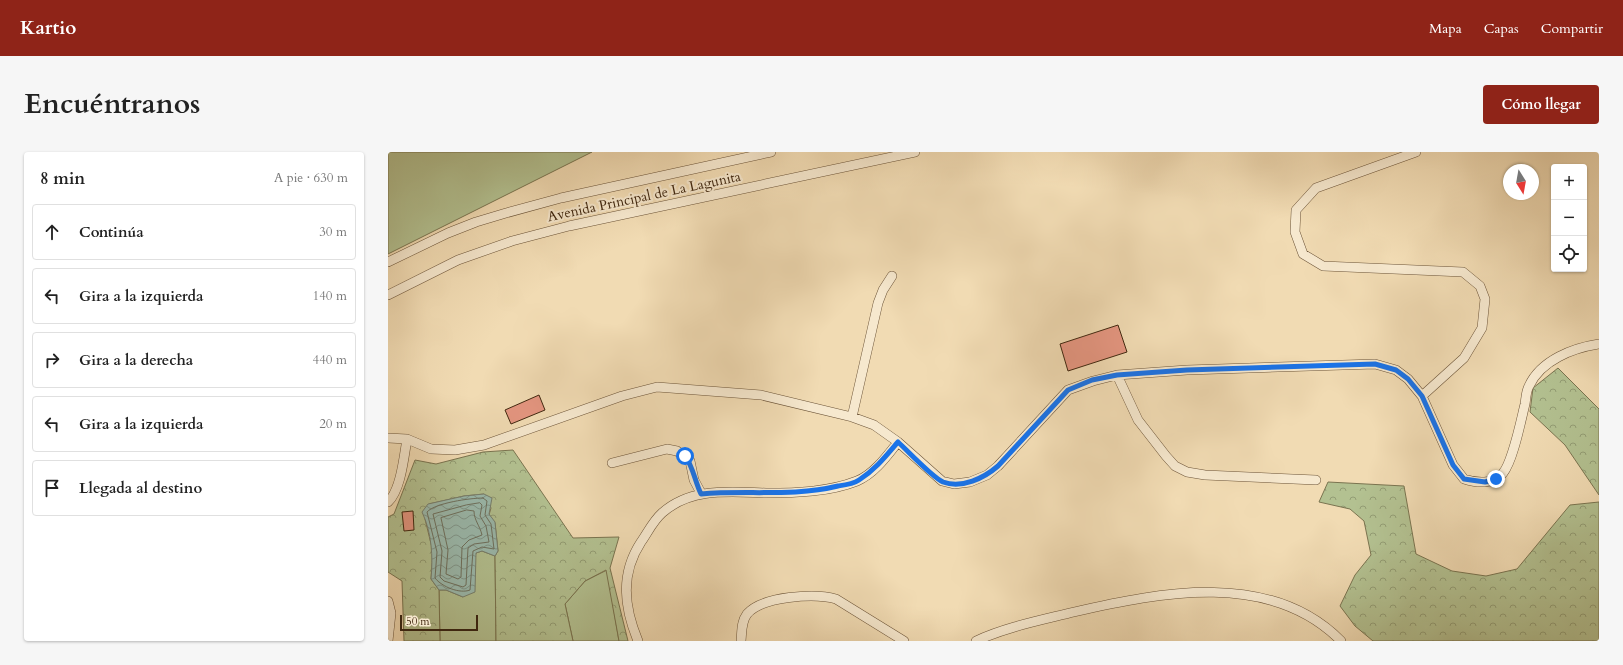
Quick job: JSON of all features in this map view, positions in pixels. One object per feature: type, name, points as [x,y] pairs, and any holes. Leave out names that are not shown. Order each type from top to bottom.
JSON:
[{"type":"street","name":"Avenida Principal de La Lagunita","points":[[388,262],[455,230],[506,212],[561,198],[771,152]]},
{"type":"street","name":"Avenida Principal de La Lagunita","points":[[388,294],[458,260],[512,241],[577,224],[915,152]]},
{"type":"street","points":[[1416,152],[1316,188],[1296,210],[1295,232],[1304,254],[1323,266],[1463,272],[1480,286],[1485,299],[1482,328],[1464,358],[1422,396]]},
{"type":"street","points":[[852,417],[878,303],[883,290],[892,276]]},
{"type":"street","points":[[388,438],[408,439],[431,449],[455,450],[484,445],[622,396],[657,387],[761,395],[852,417],[874,425],[898,442],[942,481],[954,484],[970,482],[987,475],[998,466],[1068,390],[1092,380],[1117,375],[1187,370],[1375,364],[1396,370],[1408,379],[1422,396],[1453,465],[1464,479],[1485,482],[1496,479],[1504,473],[1516,444],[1529,386],[1542,369],[1563,354],[1580,347],[1599,344]]},
{"type":"street","points":[[1117,375],[1138,420],[1175,466],[1187,472],[1205,475],[1236,475],[1316,480]]},
{"type":"street","points":[[388,502],[393,497],[408,439]]},
{"type":"street","points":[[638,641],[632,626],[625,595],[626,582],[636,550],[654,521],[662,512],[687,497],[701,494],[730,491],[768,493],[821,490],[858,481],[878,466],[898,442]]},
{"type":"street","points":[[612,463],[667,449],[677,451],[690,461],[694,480],[701,494]]},
{"type":"street","points":[[976,641],[1003,631],[1120,602],[1202,593],[1234,593],[1261,597],[1284,604],[1315,619],[1341,641]]},
{"type":"street","points":[[741,641],[742,624],[747,614],[757,607],[787,598],[810,595],[825,596],[836,599],[904,641]]},
{"type":"street","points":[[388,601],[392,613],[388,641]]},
{"type":"green space","points":[[388,152],[592,152],[388,254]]},
{"type":"green space","points":[[1558,368],[1599,409],[1599,495],[1565,445],[1530,412],[1533,388]]},
{"type":"green space","points":[[513,450],[573,538],[619,537],[610,568],[628,641],[619,641],[606,570],[585,581],[565,604],[573,641],[496,641],[495,556],[498,551],[495,523],[489,515],[491,508],[484,494],[464,496],[429,504],[425,519],[433,552],[431,579],[439,590],[440,641],[404,641],[402,581],[388,572],[388,517],[394,514],[415,460],[436,464],[483,452]]},
{"type":"green space","points":[[1328,482],[1404,486],[1416,554],[1452,571],[1486,576],[1517,569],[1570,505],[1599,502],[1599,641],[1373,641],[1355,626],[1340,606],[1355,575],[1371,555],[1364,521],[1350,509],[1319,502]]},
{"type":"green space","points":[[482,551],[495,556],[496,641],[440,641],[439,590],[446,590],[463,597],[476,553]]},
{"type":"green space","points":[[607,570],[619,641],[573,641],[565,604],[585,581]]},
{"type":"water","points":[[484,494],[492,498],[489,514],[495,522],[498,551],[495,556],[482,551],[476,553],[475,592],[463,597],[446,590],[439,590],[431,579],[432,562],[430,537],[422,512],[428,504],[464,496]]},
{"type":"building","points":[[1118,325],[1127,352],[1068,371],[1060,344]]},
{"type":"building","points":[[539,395],[545,410],[511,424],[505,410]]},
{"type":"building","points":[[413,511],[414,530],[404,531],[402,512]]},
{"type":"route","points":[[685,456],[690,461],[694,480],[701,494],[730,491],[768,493],[821,490],[858,481],[878,466],[898,442],[942,481],[954,484],[970,482],[987,475],[998,466],[1068,390],[1092,380],[1117,375],[1187,370],[1375,364],[1396,370],[1408,379],[1422,396],[1453,465],[1464,479],[1474,482],[1485,482],[1496,479]]}]
